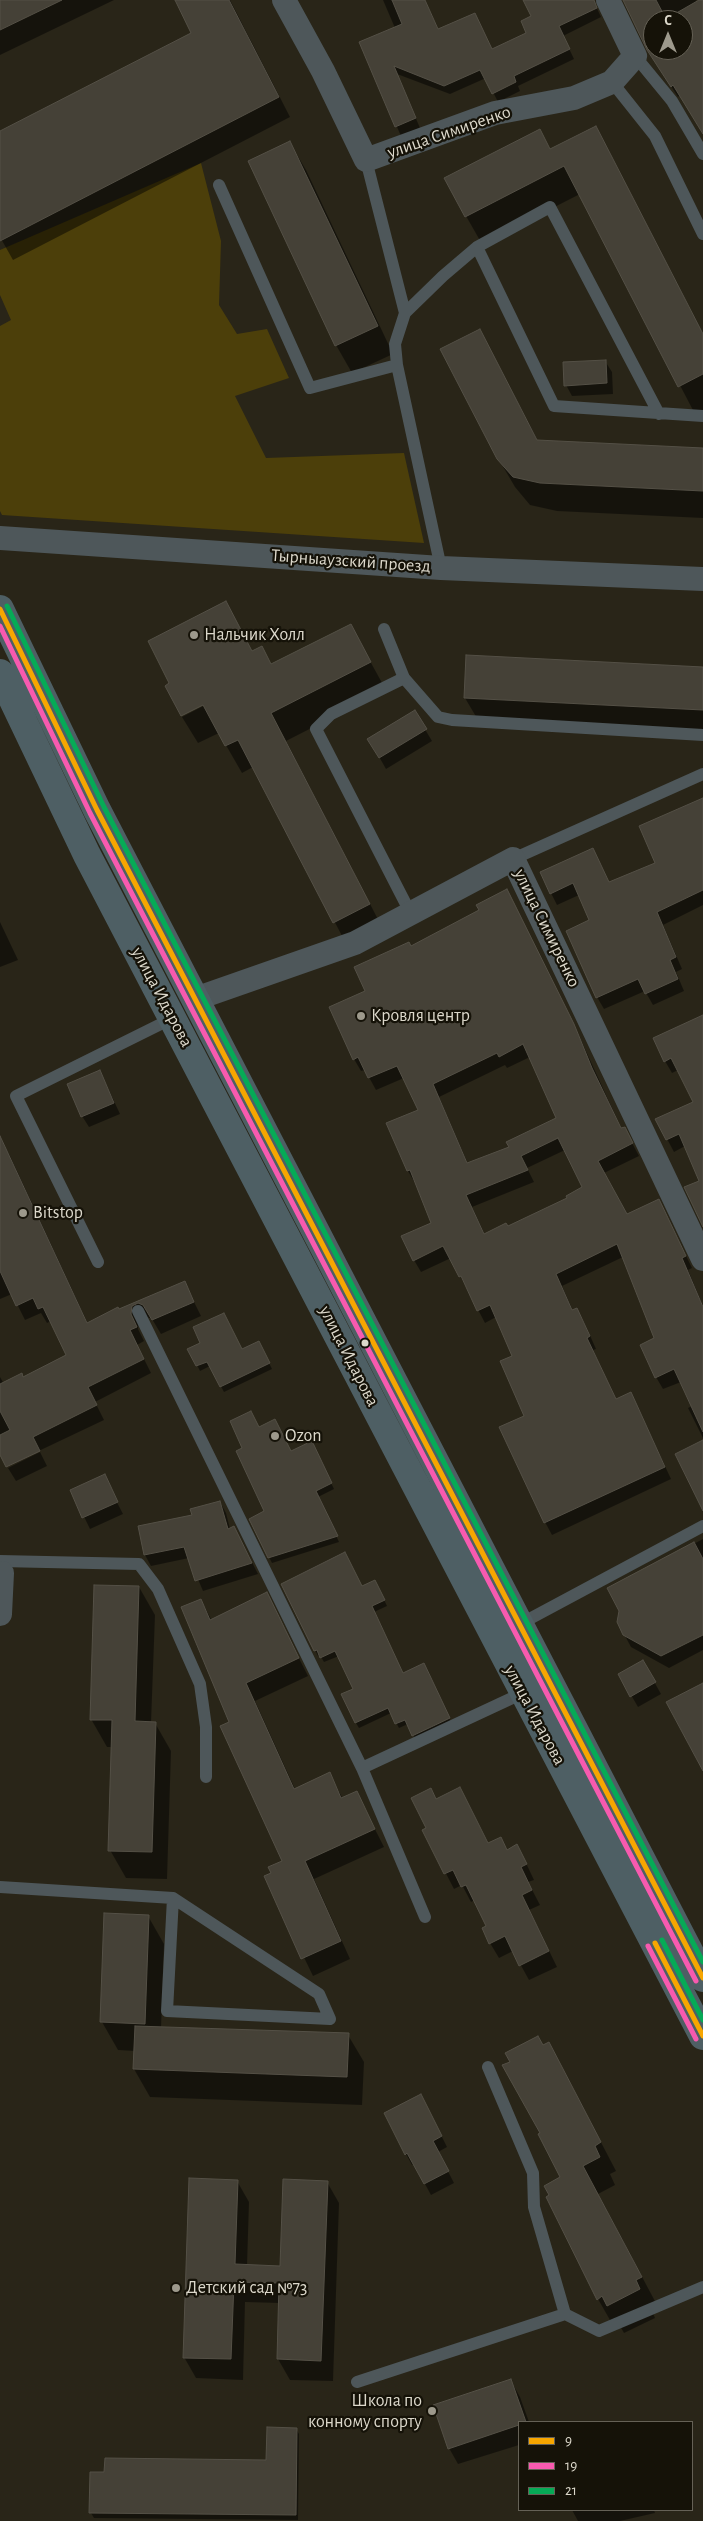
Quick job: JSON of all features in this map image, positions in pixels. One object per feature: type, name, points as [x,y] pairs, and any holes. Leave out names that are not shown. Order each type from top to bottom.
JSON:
[{"type":"main road","name":"улица Идарова","points":[[0,610],[97,810],[703,1978]]},
{"type":"main road","name":"улица Идарова","points":[[0,673],[87,855],[703,2036]]},
{"type":"street","name":"улица Симиренко","points":[[284,0],[323,71],[366,160],[495,113],[574,98],[612,82],[635,56]]},
{"type":"street","points":[[608,0],[635,56]]},
{"type":"street","name":"Тырныаузский проезд","points":[[0,538],[441,568],[703,579]]},
{"type":"street","name":"улица Симиренко","points":[[195,999],[355,943],[514,860],[703,1259]]},
{"type":"street","points":[[0,1614],[1,1565]]},
{"type":"lane","points":[[635,56],[672,101],[703,154]]},
{"type":"lane","points":[[612,82],[655,136],[703,234]]},
{"type":"lane","points":[[366,160],[405,313]]},
{"type":"lane","points":[[219,185],[310,388],[397,365]]},
{"type":"lane","points":[[441,568],[397,365],[395,344],[405,313],[443,276],[477,247],[550,207],[659,414]]},
{"type":"lane","points":[[477,247],[554,406],[703,416]]},
{"type":"lane","points":[[384,629],[404,678],[438,717],[452,720],[703,735]]},
{"type":"lane","points":[[404,678],[330,714],[316,729],[411,914]]},
{"type":"lane","points":[[514,860],[703,774]]},
{"type":"lane","points":[[98,1262],[16,1096],[173,1018]]},
{"type":"lane","points":[[138,1311],[362,1768],[425,1917]]},
{"type":"lane","points":[[520,1624],[703,1526]]},
{"type":"lane","points":[[1,1565],[139,1564],[158,1589],[200,1684],[206,1727],[206,1777]]},
{"type":"lane","points":[[362,1768],[523,1693]]},
{"type":"lane","points":[[0,1887],[173,1898],[320,1994],[330,2019],[167,2011],[173,1898]]},
{"type":"lane","points":[[488,2066],[533,2174],[534,2207],[565,2314],[599,2332],[703,2286]]},
{"type":"lane","points":[[357,2382],[565,2314]]},
{"type":"shaded area","points":[[201,163],[221,241],[219,305],[237,334],[267,329],[289,378],[235,396],[266,458],[404,453],[424,543],[2,515],[0,511],[0,326],[11,320],[0,295],[0,250]]},
{"type":"building","points":[[0,0],[62,0],[0,30]]},
{"type":"building","points":[[175,0],[229,0],[279,97],[0,241],[0,131],[191,33]]},
{"type":"building","points":[[392,0],[425,0],[438,29],[475,13],[492,49],[526,33],[521,21],[531,16],[523,0],[594,0],[597,8],[559,26],[570,49],[514,76],[516,82],[492,94],[480,70],[444,86],[394,66],[416,118],[395,127],[359,42],[402,24]]},
{"type":"building","points":[[623,0],[656,0],[661,10],[643,10],[643,42]]},
{"type":"building","points":[[699,0],[703,0],[703,134],[673,85],[671,87],[653,60],[693,60],[693,10],[682,10]]},
{"type":"building","points":[[596,126],[703,334],[703,374],[678,387],[564,166],[465,217],[444,178],[540,129],[550,149]]},
{"type":"building","points":[[290,141],[378,326],[335,346],[248,161]]},
{"type":"building","points":[[480,329],[537,440],[703,448],[703,491],[540,483],[513,477],[497,459],[440,349]]},
{"type":"building","points":[[606,360],[607,383],[564,386],[563,362]]},
{"type":"building","points":[[226,601],[252,651],[262,646],[271,664],[351,624],[371,662],[271,713],[370,904],[333,923],[238,740],[225,746],[203,705],[181,716],[165,686],[169,683],[148,641]]},
{"type":"building","points":[[466,655],[703,667],[703,710],[464,698]]},
{"type":"building","points":[[415,710],[427,729],[379,758],[367,739]]},
{"type":"building","points":[[703,798],[703,890],[657,912],[676,957],[670,960],[678,979],[645,994],[638,979],[596,998],[566,931],[589,920],[573,883],[550,894],[540,872],[593,848],[609,882],[655,863],[639,826]]},
{"type":"building","points":[[507,889],[574,1024],[592,1068],[621,1128],[625,1127],[633,1143],[598,1161],[627,1214],[659,1199],[686,1256],[682,1258],[703,1307],[703,1432],[674,1369],[655,1378],[640,1345],[654,1338],[617,1244],[556,1274],[572,1310],[577,1308],[590,1336],[587,1338],[616,1399],[631,1392],[665,1467],[544,1523],[499,1427],[524,1416],[500,1361],[512,1356],[490,1305],[477,1311],[461,1276],[459,1277],[443,1246],[413,1261],[401,1236],[431,1223],[410,1170],[407,1171],[386,1123],[418,1110],[397,1066],[368,1078],[358,1057],[353,1060],[329,1007],[365,991],[354,967],[409,942],[411,946],[479,910],[476,905]],"holes":[[[523,1044],[556,1118],[506,1142],[509,1147],[467,1163],[433,1084],[497,1053],[499,1057]],[[558,1138],[582,1187],[566,1196],[567,1198],[508,1226],[506,1223],[484,1234],[466,1195],[528,1170],[521,1156]]]},
{"type":"building","points":[[703,1015],[703,1227],[684,1187],[699,1181],[679,1134],[666,1140],[655,1119],[693,1102],[671,1058],[664,1062],[653,1038]]},
{"type":"building","points":[[100,1070],[114,1103],[81,1117],[67,1084]]},
{"type":"building","points":[[0,1136],[87,1323],[118,1307],[119,1309],[185,1281],[194,1302],[152,1320],[143,1305],[138,1303],[132,1306],[131,1314],[137,1327],[130,1330],[144,1359],[88,1387],[97,1405],[33,1437],[40,1451],[6,1467],[0,1455],[0,1435],[10,1430],[0,1411],[0,1384],[22,1373],[23,1377],[66,1355],[43,1307],[38,1309],[33,1298],[16,1306],[0,1271]]},
{"type":"building","points":[[224,1313],[242,1349],[259,1341],[270,1363],[220,1387],[207,1362],[196,1366],[187,1349],[200,1343],[193,1327]]},
{"type":"building","points":[[251,1411],[259,1427],[275,1419],[291,1451],[312,1441],[332,1483],[316,1491],[338,1536],[268,1558],[249,1519],[264,1511],[236,1451],[242,1448],[230,1421]]},
{"type":"building","points":[[703,1440],[703,1511],[675,1454]]},
{"type":"building","points":[[105,1474],[118,1502],[82,1518],[70,1490]]},
{"type":"building","points":[[220,1501],[228,1529],[234,1526],[252,1563],[195,1581],[184,1547],[144,1555],[138,1526],[192,1515],[190,1509]]},
{"type":"building","points":[[694,1542],[703,1559],[703,1635],[661,1656],[623,1635],[617,1622],[619,1611],[607,1588]]},
{"type":"building","points":[[345,1552],[362,1586],[375,1580],[385,1600],[372,1606],[403,1673],[424,1663],[450,1718],[412,1736],[405,1720],[395,1724],[388,1708],[355,1723],[341,1694],[353,1689],[335,1651],[320,1658],[317,1650],[314,1651],[281,1584]]},
{"type":"building","points":[[94,1585],[139,1586],[135,1721],[156,1722],[152,1852],[108,1851],[112,1720],[90,1720]]},
{"type":"building","points":[[267,1592],[299,1658],[246,1683],[294,1789],[330,1772],[341,1798],[357,1791],[375,1829],[305,1861],[341,1941],[301,1959],[264,1876],[271,1873],[268,1867],[282,1861],[220,1726],[229,1722],[181,1607],[201,1599],[210,1620]]},
{"type":"building","points":[[643,1660],[656,1682],[630,1697],[618,1674]]},
{"type":"building","points":[[703,1683],[703,1771],[666,1702]]},
{"type":"building","points":[[460,1787],[488,1843],[501,1837],[507,1850],[517,1844],[527,1864],[521,1867],[532,1890],[522,1895],[549,1951],[519,1966],[505,1936],[489,1944],[482,1928],[486,1926],[466,1885],[461,1887],[453,1870],[444,1874],[422,1830],[426,1828],[411,1798],[431,1788],[436,1799]]},
{"type":"building","points":[[104,1913],[149,1915],[145,2024],[100,2022]]},
{"type":"building","points":[[135,2026],[349,2033],[347,2077],[133,2069]]},
{"type":"building","points":[[538,2036],[543,2045],[549,2042],[601,2142],[595,2146],[600,2157],[583,2166],[642,2277],[636,2280],[640,2289],[607,2306],[602,2296],[597,2300],[546,2197],[549,2195],[544,2186],[560,2177],[538,2134],[540,2133],[502,2065],[510,2062],[505,2053]]},
{"type":"building","points":[[421,2094],[442,2136],[433,2141],[449,2171],[424,2184],[407,2153],[405,2155],[384,2113]]},
{"type":"building","points":[[189,2178],[238,2180],[235,2264],[280,2266],[283,2179],[328,2181],[321,2361],[277,2359],[279,2283],[234,2282],[231,2359],[183,2358]]},
{"type":"building","points":[[511,2379],[526,2421],[518,2421],[518,2425],[448,2449],[433,2405]]},
{"type":"building","points":[[267,2427],[297,2428],[296,2515],[89,2513],[90,2472],[104,2472],[105,2458],[266,2460]]},
{"type":"transit line","name":"21","points":[[7,606],[104,807],[703,1962]]},
{"type":"transit line","name":"9","points":[[0,609],[97,810],[703,1978]]},
{"type":"transit line","name":"19","points":[[0,626],[90,813],[696,1981]]},
{"type":"transit line","name":"21","points":[[662,1940],[703,2020]]},
{"type":"transit line","name":"9","points":[[655,1943],[703,2036]]},
{"type":"transit line","name":"19","points":[[648,1946],[696,2039]]},
{"type":"place","name":"Нальчик Холл","points":[[194,635]]},
{"type":"place","name":"Кровля центр","points":[[361,1016]]},
{"type":"place","name":"Bitstop","points":[[23,1213]]},
{"type":"place","name":"Ozon","points":[[275,1436]]},
{"type":"place","name":"Детский сад №73","points":[[176,2288]]},
{"type":"place","name":"Школа по конному спорту","points":[[432,2411]]}]
